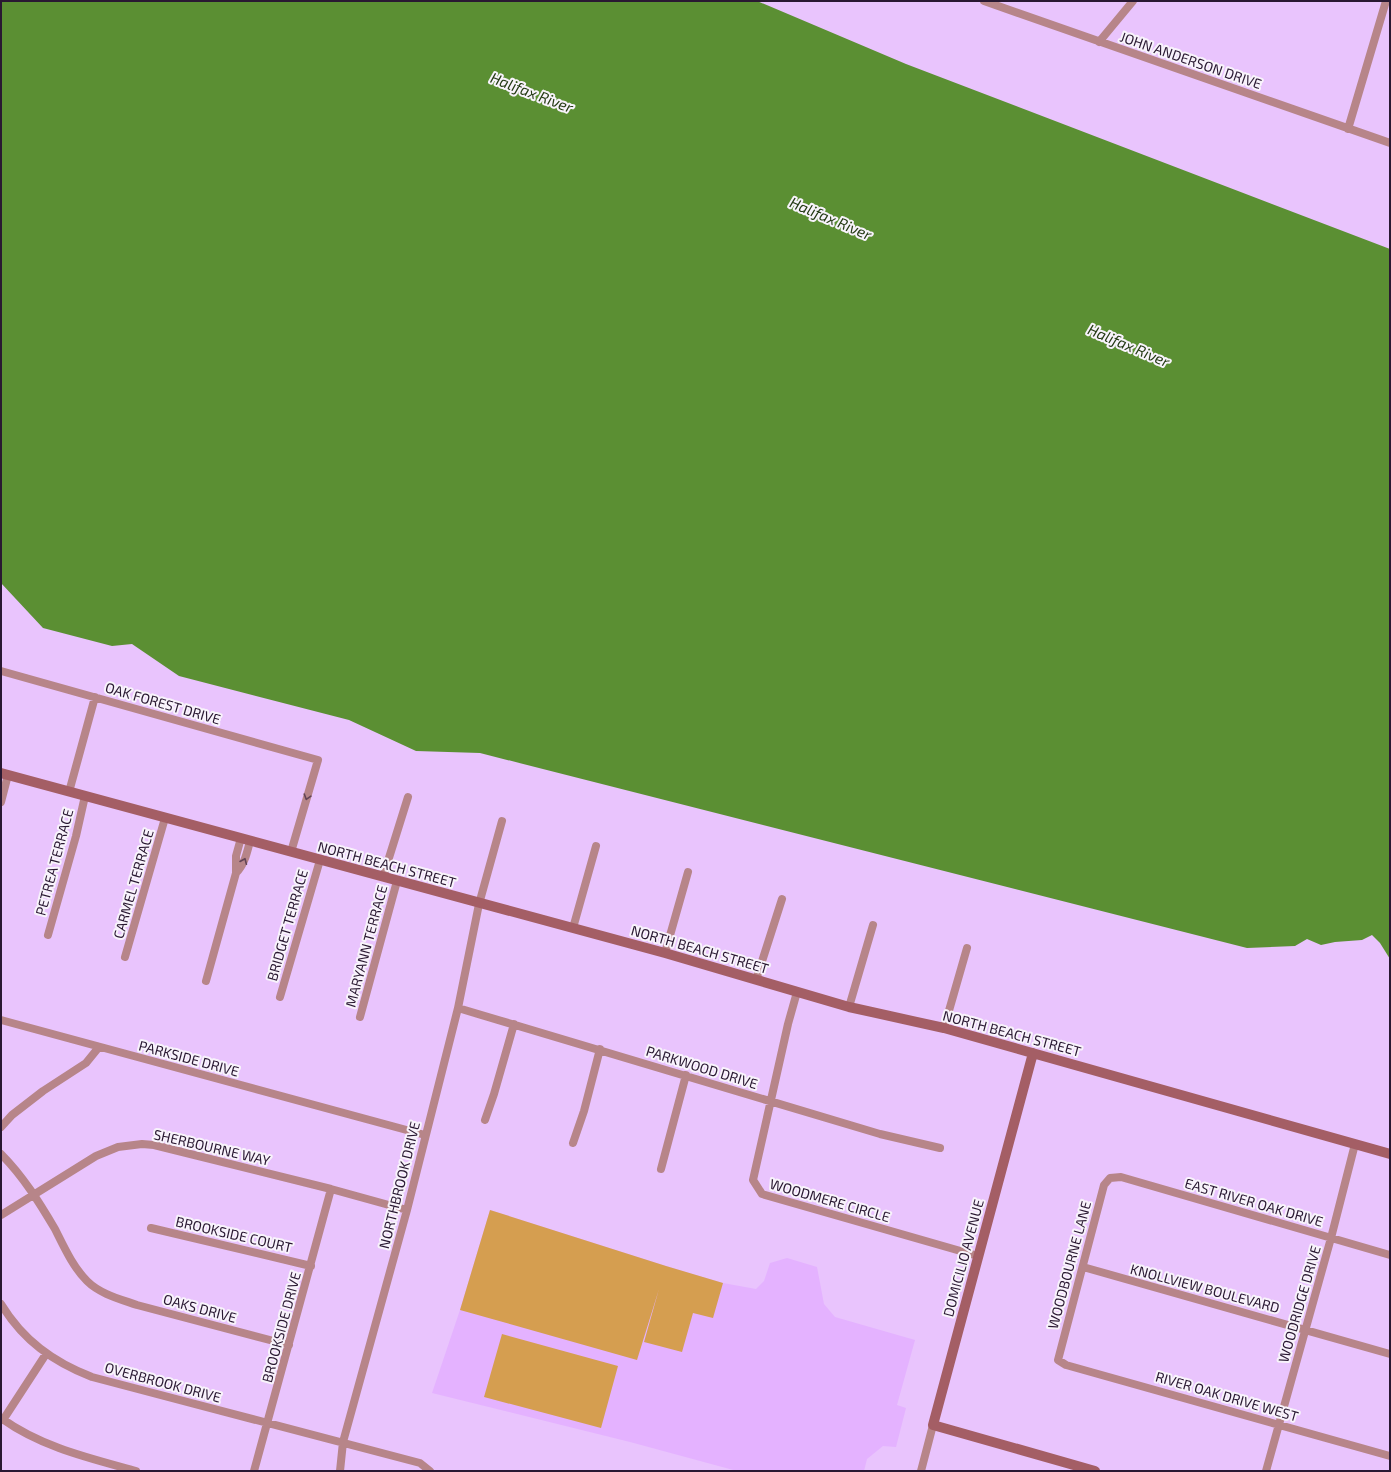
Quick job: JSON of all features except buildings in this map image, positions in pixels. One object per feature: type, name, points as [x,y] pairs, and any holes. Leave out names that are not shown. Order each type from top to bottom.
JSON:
[{"type":"street","points":[[1099,42],[1133,1]]},
{"type":"street","points":[[1348,129],[1386,1]]},
{"type":"street","name":"JOHN ANDERSON DRIVE","points":[[988,2],[1390,143]]},
{"type":"street","name":"OAK FOREST DRIVE","points":[[1,671],[318,760],[290,852]]},
{"type":"street","points":[[69,792],[95,697]]},
{"type":"street","points":[[1,802],[5,774]]},
{"type":"street","name":"NORTH BEACH STREET","points":[[5,774],[479,904],[573,928],[849,1007],[944,1028],[1390,1154]]},
{"type":"street","name":"PETREA TERRACE","points":[[48,935],[71,858],[85,796]]},
{"type":"street","points":[[383,877],[408,797]]},
{"type":"street","name":"CARMEL TERRACE","points":[[125,957],[165,818]]},
{"type":"street","name":"NORTHBROOK DRIVE","points":[[340,1471],[343,1442],[407,1210],[458,1008],[479,904],[502,821]]},
{"type":"street","points":[[206,981],[236,872],[240,868],[245,858],[246,840]]},
{"type":"street","points":[[573,928],[596,846]]},
{"type":"street","name":"BRIDGET TERRACE","points":[[280,997],[320,860]]},
{"type":"street","points":[[665,954],[688,872]]},
{"type":"street","name":"MARYANN TERRACE","points":[[360,1017],[397,881]]},
{"type":"street","points":[[756,980],[782,899]]},
{"type":"street","points":[[849,1007],[873,925]]},
{"type":"street","points":[[944,1028],[967,948]]},
{"type":"street","name":"WOODMERE CIRCLE","points":[[797,992],[770,1100],[753,1180],[762,1194],[978,1256]]},
{"type":"street","name":"PARKWOOD DRIVE","points":[[458,1008],[880,1134],[940,1148]]},
{"type":"street","name":"PARKSIDE DRIVE","points":[[1,1020],[425,1135]]},
{"type":"street","points":[[485,1120],[514,1024]]},
{"type":"street","points":[[1,1126],[12,1115],[43,1091],[86,1063],[99,1046]]},
{"type":"street","points":[[573,1143],[584,1111],[600,1050]]},
{"type":"street","name":"DOMICILIO AVENUE","points":[[921,1471],[1033,1053]]},
{"type":"street","points":[[661,1169],[686,1075]]},
{"type":"street","name":"SHERBOURNE WAY","points":[[1,1215],[96,1156],[118,1147],[142,1144],[154,1145],[331,1188],[407,1210]]},
{"type":"street","name":"WOODRIDGE DRIVE","points":[[1266,1471],[1331,1238],[1355,1144]]},
{"type":"street","name":"OAKS DRIVE","points":[[1,1154],[15,1168],[34,1194],[75,1266],[88,1282],[106,1294],[137,1305],[289,1345]]},
{"type":"street","name":"EAST RIVER OAK DRIVE","points":[[1110,1178],[1121,1177],[1390,1255]]},
{"type":"street","name":"WOODBOURNE LANE","points":[[1058,1360],[1104,1184],[1110,1178]]},
{"type":"street","name":"BROOKSIDE DRIVE","points":[[254,1471],[331,1188]]},
{"type":"street","name":"BROOKSIDE COURT","points":[[150,1228],[311,1266]]},
{"type":"street","name":"KNOLLVIEW BOULEVARD","points":[[1083,1267],[1390,1354]]},
{"type":"street","name":"OVERBROOK DRIVE","points":[[1,1304],[24,1335],[46,1354],[71,1369],[92,1377],[420,1463],[430,1471]]},
{"type":"street","points":[[46,1354],[2,1419],[21,1432],[46,1443],[136,1471]]},
{"type":"street","name":"RIVER OAK DRIVE WEST","points":[[1058,1360],[1066,1365],[1390,1456]]},
{"type":"street","points":[[933,1425],[1095,1471]]},
{"type":"shaded area","points":[[490,1210],[723,1283],[756,1289],[764,1281],[770,1263],[787,1258],[817,1267],[824,1304],[835,1317],[915,1340],[897,1405],[906,1408],[896,1447],[883,1446],[867,1459],[864,1471],[737,1471],[630,1442],[432,1393],[460,1310]]},
{"type":"shaded area","points":[[490,1210],[723,1283],[713,1318],[693,1313],[682,1352],[644,1342],[659,1289],[637,1360],[460,1310]]},
{"type":"shaded area","points":[[502,1334],[618,1366],[601,1428],[484,1397]]},
{"type":"water","name":"Halifax River","points":[[1,1],[757,1],[906,64],[1390,249],[1390,959],[1380,943],[1372,935],[1362,940],[1335,942],[1321,945],[1307,939],[1295,946],[1247,948],[480,753],[416,751],[349,720],[179,676],[132,644],[112,646],[43,628],[1,583]]}]
